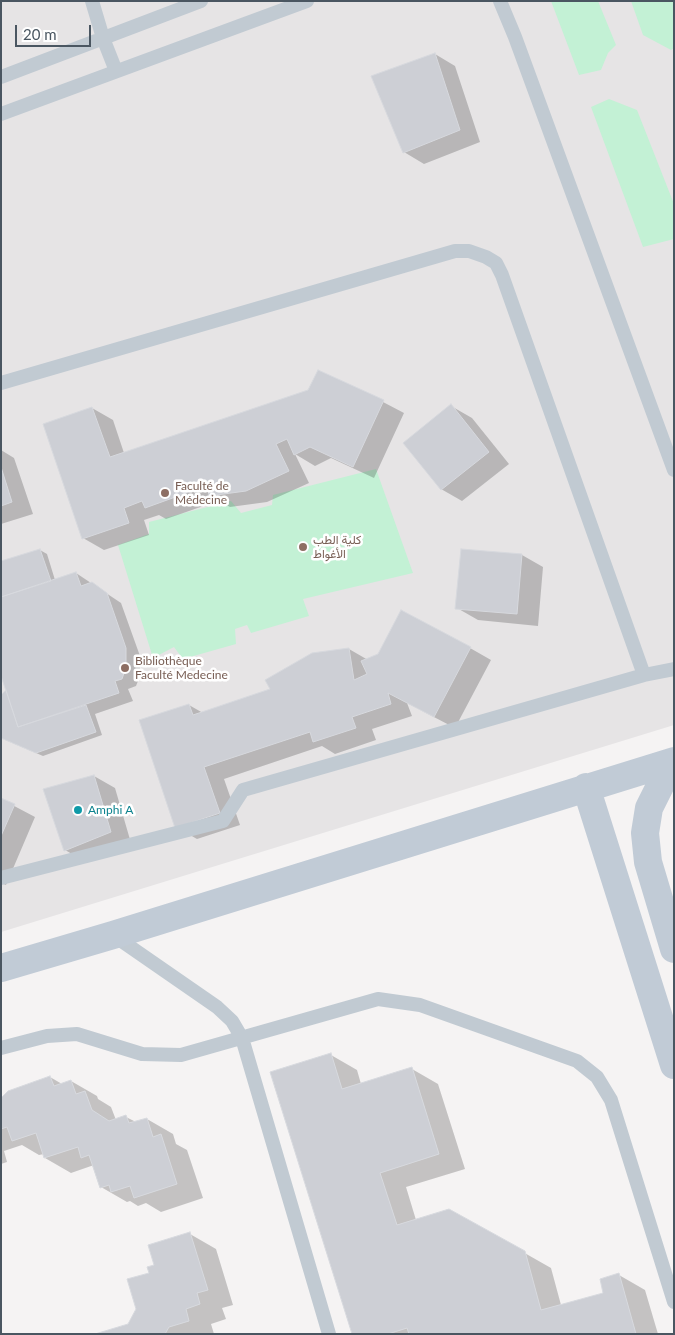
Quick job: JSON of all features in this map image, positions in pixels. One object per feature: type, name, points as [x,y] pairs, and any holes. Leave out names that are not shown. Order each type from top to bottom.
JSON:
[{"type":"street","points":[[1,968],[673,761]]},
{"type":"street","points":[[673,761],[649,808],[645,833],[648,862],[674,949]]},
{"type":"street","points":[[586,787],[674,1065]]},
{"type":"lane","points":[[92,1],[103,38],[116,71]]},
{"type":"lane","points":[[1,77],[201,1]]},
{"type":"lane","points":[[1,114],[307,1]]},
{"type":"lane","points":[[500,1],[515,37],[674,470]]},
{"type":"lane","points":[[1,383],[455,251],[469,251],[486,257],[496,263],[502,274],[644,675]]},
{"type":"lane","points":[[1,878],[223,821],[243,790],[644,675],[674,669]]},
{"type":"lane","points":[[113,935],[217,1007],[232,1021],[242,1038],[328,1334]]},
{"type":"lane","points":[[1,1048],[47,1036],[77,1034],[142,1054],[181,1055],[378,999],[420,1005],[577,1061],[597,1077],[611,1100],[674,1302]]},
{"type":"shaded area","points":[[1,1],[674,1],[674,725],[1,932]]},
{"type":"green space","points":[[551,1],[598,1],[616,45],[608,53],[601,70],[579,75]]},
{"type":"green space","points":[[631,1],[674,1],[674,48],[671,50],[643,35]]},
{"type":"green space","points":[[609,99],[637,110],[674,204],[674,239],[643,247],[591,107]]},
{"type":"green space","points":[[376,469],[413,573],[303,599],[309,616],[251,633],[247,625],[235,629],[236,644],[183,659],[174,647],[153,658],[118,545],[149,534],[149,522],[231,501],[241,513],[272,505],[273,495]]},
{"type":"building","points":[[435,53],[460,130],[403,153],[371,76]]},
{"type":"building","points":[[318,370],[384,400],[353,467],[310,447],[294,455],[287,439],[276,444],[289,471],[246,491],[209,496],[207,482],[190,487],[192,491],[145,508],[142,501],[124,508],[129,523],[82,539],[43,424],[92,407],[110,457],[308,390]]},
{"type":"building","points":[[451,404],[489,452],[441,490],[403,443]]},
{"type":"building","points":[[1,467],[12,502],[1,506]]},
{"type":"building","points":[[40,549],[51,581],[1,597],[1,561]]},
{"type":"building","points":[[461,549],[522,554],[517,614],[455,609]]},
{"type":"building","points":[[76,572],[81,586],[92,582],[107,593],[126,648],[126,667],[122,679],[115,681],[119,693],[18,727],[1,676],[1,597]]},
{"type":"building","points":[[401,610],[471,647],[434,717],[388,693],[391,704],[352,717],[356,728],[313,742],[310,732],[204,767],[220,813],[175,828],[139,720],[189,704],[193,715],[270,689],[265,680],[312,653],[349,648],[354,680],[367,674],[361,661],[378,654]]},
{"type":"building","points":[[6,690],[18,727],[86,705],[96,732],[36,753],[1,738],[1,695]]},
{"type":"building","name":"Amphi A","points":[[94,775],[111,832],[64,851],[43,789]]},
{"type":"building","points":[[1,798],[15,804],[1,836]]},
{"type":"building","points":[[331,1053],[342,1089],[412,1067],[439,1154],[380,1173],[397,1225],[449,1209],[525,1251],[541,1310],[603,1293],[600,1279],[619,1273],[636,1334],[409,1334],[407,1328],[388,1334],[352,1334],[270,1072]]},
{"type":"building","points":[[50,1076],[54,1086],[71,1080],[76,1094],[85,1091],[92,1110],[109,1121],[126,1115],[129,1123],[147,1118],[153,1137],[161,1134],[177,1184],[134,1198],[130,1186],[111,1192],[109,1185],[100,1188],[89,1155],[81,1158],[78,1147],[44,1158],[36,1133],[12,1141],[7,1127],[1,1129],[1,1098],[8,1091]]},
{"type":"building","points":[[190,1232],[208,1290],[197,1293],[200,1304],[186,1309],[189,1321],[169,1327],[165,1334],[95,1334],[128,1324],[136,1309],[127,1279],[149,1273],[147,1267],[154,1265],[148,1245]]},
{"type":"place","name":"Faculté de Médecine","points":[[165,493]]},
{"type":"place","name":"كلية الطب الأغواط","points":[[303,547]]},
{"type":"place","name":"Bibliothèque Faculté Medecine","points":[[125,668]]},
{"type":"place","name":"Amphi A","points":[[78,810]]}]
